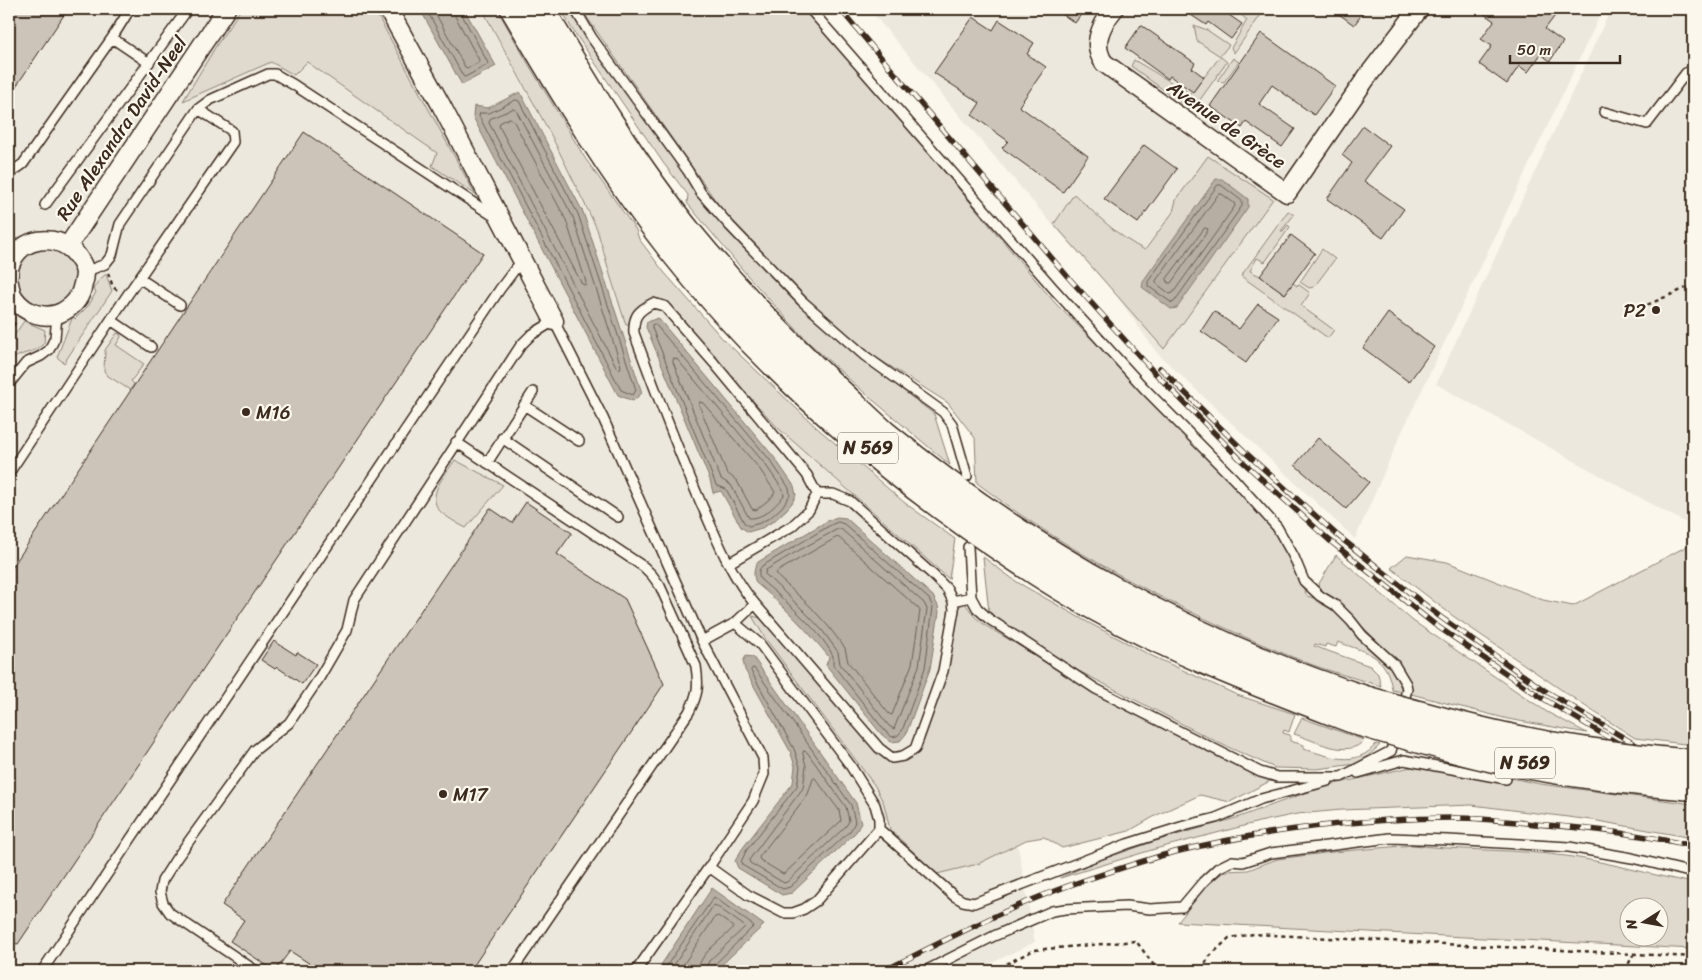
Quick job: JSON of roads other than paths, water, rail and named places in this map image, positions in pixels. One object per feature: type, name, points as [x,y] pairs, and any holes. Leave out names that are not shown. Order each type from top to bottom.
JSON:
[{"type":"highway","name":"N 569","points":[[515,9],[565,96],[622,180],[672,248],[734,320],[795,383],[874,453],[1013,556],[1095,606],[1180,649],[1238,675],[1365,711],[1434,720],[1550,746],[1693,764]]},
{"type":"highway","name":"N 569","points":[[540,9],[638,166],[689,234],[749,305],[810,366],[883,434],[952,486],[1028,539],[1105,586],[1195,633],[1262,661],[1430,742],[1493,758],[1651,782],[1693,786]]},
{"type":"street","name":"Rue Alexandra David-Neel","points":[[68,246],[226,9]]},
{"type":"street","points":[[388,9],[440,102],[554,321]]},
{"type":"street","name":"Avenue de Grèce","points":[[1114,9],[1102,24],[1098,41],[1100,56],[1104,63],[1287,193],[1367,77],[1419,9]]},
{"type":"street","name":"Rue Alexandra David-Neel","points":[[9,274],[10,263],[20,249],[33,241],[52,240],[68,246],[80,259],[85,272]]},
{"type":"street","points":[[9,283],[13,297],[24,309],[40,316],[58,315],[72,306],[82,292],[85,272]]},
{"type":"lane","points":[[44,205],[149,63],[186,9]]},
{"type":"lane","points":[[575,9],[592,38],[688,171],[701,193],[730,226],[802,301],[864,356],[943,412],[952,424],[967,476]]},
{"type":"lane","points":[[810,9],[1053,288],[1144,388],[1277,526],[1304,580],[1320,596],[1335,605],[1362,635],[1394,664],[1407,689],[1391,751],[1341,777],[1277,777],[1260,772],[1096,689],[989,619],[977,608],[971,597],[968,547]]},
{"type":"lane","points":[[9,174],[23,164],[112,38],[128,10]]},
{"type":"lane","points":[[112,38],[149,63]]},
{"type":"lane","points":[[1604,112],[1647,124],[1686,73],[1693,70]]},
{"type":"lane","points":[[85,272],[105,264],[112,255],[120,224],[198,109],[210,100],[268,74],[275,74],[294,85],[502,221]]},
{"type":"lane","points":[[9,472],[233,142],[232,131],[198,109]]},
{"type":"lane","points":[[42,971],[500,289],[515,269],[523,262]]},
{"type":"lane","points":[[139,278],[180,305]]},
{"type":"lane","points":[[652,303],[664,306],[792,456],[807,475],[817,494],[833,494],[850,501],[932,574],[947,589],[953,601],[954,610],[943,671],[915,749],[903,756],[892,758],[879,748],[743,590],[714,533],[680,456],[634,333],[633,321],[642,309],[652,303]]},
{"type":"lane","points":[[9,384],[26,363],[49,350],[55,338],[58,315]]},
{"type":"lane","points":[[111,320],[152,347]]},
{"type":"lane","points":[[256,971],[170,913],[162,903],[160,892],[162,881],[255,750],[289,723],[347,630],[354,600],[456,442],[521,345],[531,335],[554,321],[603,418],[702,642],[763,758],[764,774],[753,801],[636,971]]},
{"type":"lane","points":[[487,462],[533,392]]},
{"type":"lane","points":[[524,405],[579,441]]},
{"type":"lane","points":[[502,438],[618,517]]},
{"type":"lane","points":[[456,442],[644,567],[660,586],[696,666],[698,680],[697,695],[689,712],[512,971]]},
{"type":"lane","points":[[729,563],[792,526],[809,510],[817,494]]},
{"type":"lane","points":[[953,601],[971,597]]},
{"type":"lane","points":[[702,642],[735,623],[755,604]]},
{"type":"lane","points":[[709,867],[748,895],[783,913],[792,913],[804,909],[816,901],[879,830],[879,818],[875,804],[850,765],[760,644],[735,623]]},
{"type":"lane","points":[[879,830],[954,896],[963,901],[974,903],[1127,844],[1216,818],[1261,798],[1404,760],[1506,779]]},
{"type":"lane","points":[[925,971],[994,936],[1052,911],[1126,906],[1150,909],[1182,907],[1203,882],[1218,868],[1232,860],[1243,862],[1271,854],[1317,847],[1390,838],[1569,847],[1632,858],[1693,873]]},
{"type":"water","points":[[420,9],[464,9],[496,66],[462,85]]},
{"type":"water","points":[[520,92],[583,212],[642,393],[633,401],[618,395],[473,117],[474,106],[488,108]]},
{"type":"water","points":[[1216,179],[1222,179],[1248,199],[1248,207],[1177,308],[1171,309],[1142,287],[1143,281]]},
{"type":"water","points":[[658,318],[774,457],[794,486],[796,495],[792,503],[774,521],[762,528],[748,532],[741,527],[721,491],[713,493],[710,480],[646,327],[647,322]]},
{"type":"water","points":[[837,517],[846,518],[933,596],[938,606],[939,612],[930,669],[906,734],[900,741],[891,742],[881,734],[826,665],[829,657],[794,618],[755,580],[754,570],[758,562]]},
{"type":"water","points":[[746,656],[753,657],[856,803],[861,823],[856,832],[792,893],[782,895],[738,868],[735,861],[742,849],[793,783],[795,766],[790,751],[745,670],[743,661]]},
{"type":"water","points":[[712,888],[764,925],[715,971],[657,971]]},
{"type":"railway","points":[[840,9],[1067,276],[1152,370],[1242,461],[1329,540],[1434,624],[1539,696],[1693,788]]},
{"type":"railway","points":[[1160,368],[1246,453],[1337,535],[1439,616],[1544,690],[1693,779]]},
{"type":"railway","points":[[883,971],[1006,911],[1056,890],[1175,852],[1243,837],[1349,823],[1465,818],[1595,830],[1654,838],[1693,846]]},
{"type":"place","name":"P2","points":[[1656,310]]},
{"type":"place","name":"M16","points":[[246,412]]},
{"type":"place","name":"M17","points":[[443,794]]}]
